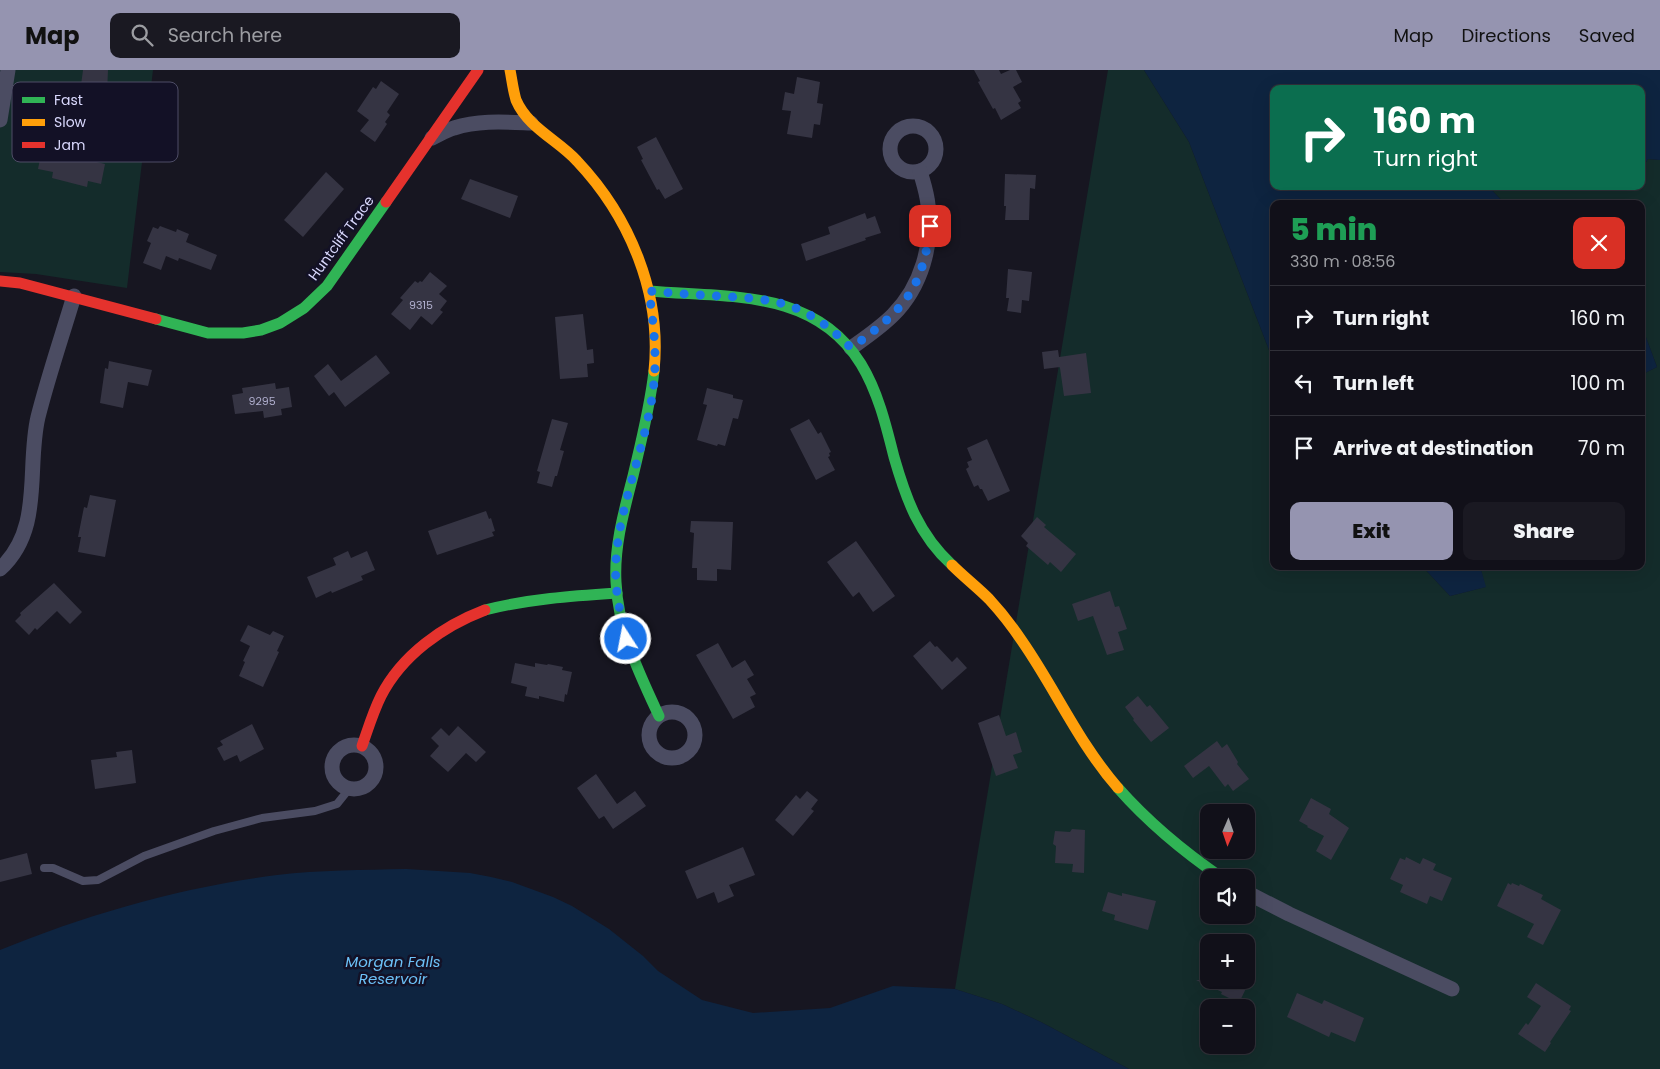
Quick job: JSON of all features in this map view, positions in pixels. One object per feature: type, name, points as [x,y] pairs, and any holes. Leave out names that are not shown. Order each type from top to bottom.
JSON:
[{"type":"street","points":[[0,120],[8,70]]},
{"type":"street","name":"Huntcliff Trace","points":[[0,281],[20,282],[208,333],[244,333],[261,330],[280,323],[304,308],[327,286],[478,70]]},
{"type":"street","points":[[510,70],[518,103],[532,124],[575,158],[609,198],[621,217],[633,242],[649,291],[655,334],[654,382],[650,407],[619,530],[616,562],[617,593],[626,639],[636,669],[659,716]]},
{"type":"street","points":[[429,140],[452,128],[473,124],[498,121],[532,124]]},
{"type":"street","points":[[851,348],[880,328],[894,314],[908,296],[920,274],[927,251],[930,226],[928,202],[920,171]]},
{"type":"street","points":[[649,291],[756,299],[782,304],[800,310],[820,321],[851,348],[874,386],[906,498],[921,529],[940,554],[982,592],[1012,626],[1030,651],[1080,738],[1125,796],[1176,845],[1209,869]]},
{"type":"street","points":[[0,569],[18,547],[26,529],[30,513],[33,451],[38,418],[74,296]]},
{"type":"street","points":[[362,746],[382,694],[402,665],[426,641],[455,622],[481,610],[511,602],[617,593]]},
{"type":"street","points":[[353,744],[362,746],[369,749],[374,755],[376,770],[374,777],[368,784],[359,789],[349,789],[340,785],[334,777],[331,768],[333,759],[337,751],[344,746],[353,744]]},
{"type":"street","points":[[1255,897],[1452,989]]},
{"type":"lane","points":[[44,868],[53,868],[83,881],[98,880],[144,856],[214,831],[262,818],[315,811],[337,804],[349,789]]},
{"type":"green space","points":[[0,70],[153,70],[152,82],[12,82],[12,162],[142,162],[127,288],[36,274],[0,272]]},
{"type":"green space","points":[[1108,70],[1144,70],[1189,142],[1270,353],[1270,570],[1426,570],[1450,596],[1485,587],[1481,570],[1645,570],[1645,373],[1657,367],[1645,335],[1645,200],[1501,200],[1492,190],[1645,190],[1645,164],[1648,159],[1660,160],[1660,1069],[1129,1069],[1041,1022],[1002,1004],[955,989]]},
{"type":"water","points":[[1144,70],[1660,70],[1660,160],[1648,159],[1645,164],[1645,85],[1270,85],[1270,190],[1492,190],[1501,200],[1270,200],[1270,353],[1189,142]]},
{"type":"water","points":[[1645,335],[1657,367],[1645,373]]},
{"type":"water","points":[[1426,570],[1481,570],[1486,587],[1450,596]]},
{"type":"water","name":"Morgan Falls Reservoir","points":[[406,869],[470,873],[491,877],[512,882],[553,897],[572,906],[609,929],[643,956],[658,971],[702,1000],[753,1013],[830,1008],[893,986],[955,989],[1002,1004],[1041,1022],[1129,1069],[0,1069],[0,950],[101,914],[171,895],[241,880],[293,873]]},
{"type":"building","points":[[83,70],[108,70],[108,82],[81,82]]},
{"type":"building","points":[[974,70],[999,70],[1001,74],[1010,70],[1016,70],[1022,82],[1013,87],[1021,101],[1018,103],[1021,108],[1001,120],[978,82],[980,81]]},
{"type":"building","points":[[797,77],[820,82],[817,103],[823,104],[820,125],[814,124],[812,138],[787,134],[791,111],[782,110],[785,92],[794,94]]},
{"type":"building","points":[[381,81],[399,94],[387,112],[390,115],[385,122],[387,124],[375,142],[360,131],[369,120],[357,111],[373,87],[376,89]]},
{"type":"building","points":[[656,137],[683,189],[665,199],[659,189],[657,190],[641,160],[643,159],[637,147]]},
{"type":"building","points":[[39,162],[97,162],[105,164],[101,184],[88,181],[87,187],[52,178],[53,172],[38,169]]},
{"type":"building","points":[[326,172],[344,189],[303,237],[284,220]]},
{"type":"building","points":[[1005,174],[1036,175],[1035,189],[1030,188],[1029,220],[1005,220]]},
{"type":"building","points":[[470,179],[518,196],[510,218],[461,199]]},
{"type":"building","points":[[865,213],[867,219],[875,216],[881,233],[806,261],[801,244],[830,234],[828,227]]},
{"type":"building","points":[[160,226],[176,232],[177,229],[189,234],[186,242],[217,255],[211,270],[179,258],[178,261],[166,256],[161,270],[143,263],[151,243],[147,241],[153,227],[158,229]]},
{"type":"building","points":[[1008,269],[1032,272],[1029,301],[1022,300],[1021,313],[1007,311],[1009,298],[1006,298]]},
{"type":"building","points":[[430,272],[447,286],[439,294],[447,301],[440,310],[443,312],[432,325],[421,316],[410,330],[391,314],[403,300],[400,298],[415,281],[418,283],[422,282]]},
{"type":"building","points":[[583,314],[587,350],[593,349],[594,363],[587,364],[588,377],[560,379],[555,317]]},
{"type":"building","points":[[1058,350],[1059,357],[1086,353],[1091,393],[1064,396],[1060,367],[1044,369],[1042,352]]},
{"type":"building","points":[[376,355],[390,373],[345,407],[334,392],[329,396],[314,376],[328,364],[341,381]]},
{"type":"building","points":[[109,361],[152,370],[148,386],[128,382],[123,408],[100,403],[105,368],[108,369]]},
{"type":"building","points":[[275,383],[276,389],[289,387],[292,407],[281,409],[282,415],[264,418],[263,411],[235,414],[232,395],[243,393],[242,388]]},
{"type":"building","points":[[707,388],[733,395],[733,398],[743,400],[738,419],[733,418],[725,446],[718,444],[717,446],[697,440],[707,405],[703,404]]},
{"type":"building","points":[[552,419],[568,423],[560,450],[564,451],[552,487],[537,483],[540,472],[537,471]]},
{"type":"building","points":[[809,419],[818,434],[821,432],[831,452],[828,457],[835,470],[816,480],[790,429]]},
{"type":"building","points":[[987,439],[1010,491],[988,501],[978,485],[974,487],[966,469],[969,467],[967,462],[972,460],[967,448]]},
{"type":"building","points":[[90,495],[116,500],[105,557],[78,552],[81,537],[78,537],[84,507],[87,508]]},
{"type":"building","points":[[486,511],[489,519],[491,518],[495,531],[492,532],[494,536],[437,555],[428,531]]},
{"type":"building","points":[[1037,517],[1046,525],[1044,527],[1076,554],[1061,572],[1050,562],[1048,565],[1026,546],[1028,543],[1021,536]]},
{"type":"building","points":[[691,521],[733,522],[731,570],[717,569],[717,581],[697,580],[697,568],[692,568],[694,533],[690,532]]},
{"type":"building","points":[[856,541],[895,596],[873,612],[859,592],[853,597],[827,562]]},
{"type":"building","points":[[348,551],[351,558],[367,551],[375,570],[361,576],[363,580],[316,598],[307,577],[336,565],[333,558]]},
{"type":"building","points":[[54,583],[82,612],[70,624],[57,611],[29,635],[15,621],[21,615],[20,613]]},
{"type":"building","points":[[1110,591],[1115,607],[1119,606],[1127,629],[1118,632],[1124,650],[1107,655],[1093,616],[1078,621],[1072,604]]},
{"type":"building","points":[[248,625],[270,635],[273,631],[284,636],[263,687],[239,676],[250,646],[240,641]]},
{"type":"building","points":[[930,641],[952,662],[957,657],[967,668],[942,690],[913,656]]},
{"type":"building","points":[[718,643],[732,668],[745,660],[754,675],[747,679],[756,694],[750,697],[755,707],[733,719],[696,655]]},
{"type":"building","points":[[515,663],[535,667],[535,663],[548,664],[563,667],[562,670],[572,672],[564,702],[539,696],[539,699],[525,696],[527,687],[511,683]]},
{"type":"building","points":[[1138,696],[1147,707],[1150,705],[1169,728],[1151,742],[1125,707]]},
{"type":"building","points":[[999,715],[1006,736],[1016,732],[1022,752],[1013,755],[1018,768],[996,776],[978,723]]},
{"type":"building","points":[[252,724],[264,749],[240,762],[237,755],[224,761],[217,748],[223,745],[220,741]]},
{"type":"building","points":[[458,726],[486,752],[476,762],[466,753],[448,772],[430,756],[439,746],[431,738],[441,728],[449,736]]},
{"type":"building","points":[[1217,741],[1222,748],[1227,744],[1238,762],[1237,764],[1249,779],[1233,791],[1228,784],[1225,787],[1209,766],[1193,778],[1184,766]]},
{"type":"building","points":[[132,750],[136,783],[95,789],[91,760],[117,757],[116,752]]},
{"type":"building","points":[[596,774],[617,804],[635,791],[646,806],[613,829],[604,816],[599,819],[577,788]]},
{"type":"building","points":[[807,791],[818,800],[811,809],[814,811],[793,836],[775,820],[796,795],[800,799]]},
{"type":"building","points":[[1311,798],[1331,809],[1329,814],[1349,828],[1331,860],[1316,851],[1324,836],[1299,821]]},
{"type":"building","points":[[1072,829],[1085,830],[1084,873],[1072,872],[1073,864],[1055,863],[1056,846],[1053,844],[1055,831],[1070,832]]},
{"type":"building","points":[[743,847],[755,875],[729,885],[734,896],[718,903],[714,892],[697,899],[685,871]]},
{"type":"building","points":[[27,853],[32,874],[0,882],[0,860]]},
{"type":"building","points":[[1406,857],[1420,864],[1423,858],[1436,864],[1433,870],[1452,878],[1442,901],[1430,896],[1427,904],[1400,892],[1403,885],[1390,879],[1400,858],[1405,860]]},
{"type":"building","points":[[1508,883],[1519,886],[1520,884],[1543,895],[1541,899],[1561,910],[1543,945],[1527,937],[1534,924],[1497,906]]},
{"type":"building","points":[[1108,892],[1122,896],[1122,893],[1156,901],[1148,930],[1114,920],[1115,915],[1102,911]]},
{"type":"building","points":[[1536,983],[1571,1006],[1569,1010],[1571,1011],[1545,1052],[1518,1034],[1526,1023],[1528,1025],[1541,1006],[1527,997]]},
{"type":"building","points":[[1216,989],[1246,989],[1241,999],[1231,999],[1221,994],[1222,992]]},
{"type":"building","points":[[1297,993],[1322,1004],[1324,1000],[1364,1018],[1355,1042],[1331,1032],[1329,1037],[1287,1017]]},
{"type":"traffic: fast","points":[[156,319],[208,333],[243,333],[261,330],[280,323],[304,308],[327,286],[386,202]]},
{"type":"traffic: fast","points":[[649,291],[738,297],[767,302],[794,309],[819,322],[842,339],[861,364],[872,386],[881,409],[903,487],[915,516],[931,541],[952,565]]},
{"type":"traffic: fast","points":[[654,371],[645,424],[620,529],[616,582],[625,634],[637,667],[659,716]]},
{"type":"traffic: fast","points":[[485,610],[534,601],[617,593]]},
{"type":"traffic: fast","points":[[1118,788],[1167,836],[1209,869]]},
{"type":"traffic: slow","points":[[510,70],[516,100],[521,110],[536,126],[577,161],[613,207],[627,232],[647,285],[653,314],[655,342],[654,371]]},
{"type":"traffic: slow","points":[[952,565],[989,599],[1010,625],[1034,659],[1091,753],[1118,788]]},
{"type":"traffic: jam","points":[[386,202],[478,70]]},
{"type":"traffic: jam","points":[[0,281],[20,283],[156,319]]},
{"type":"traffic: jam","points":[[362,746],[381,696],[400,668],[412,655],[439,633],[485,610]]},
{"type":"route","points":[[626,639],[617,593],[616,562],[619,530],[650,407],[654,382],[655,334],[649,291],[756,299],[782,304],[800,310],[820,321],[851,348],[880,328],[908,296],[920,274],[927,251],[930,226]]}]
